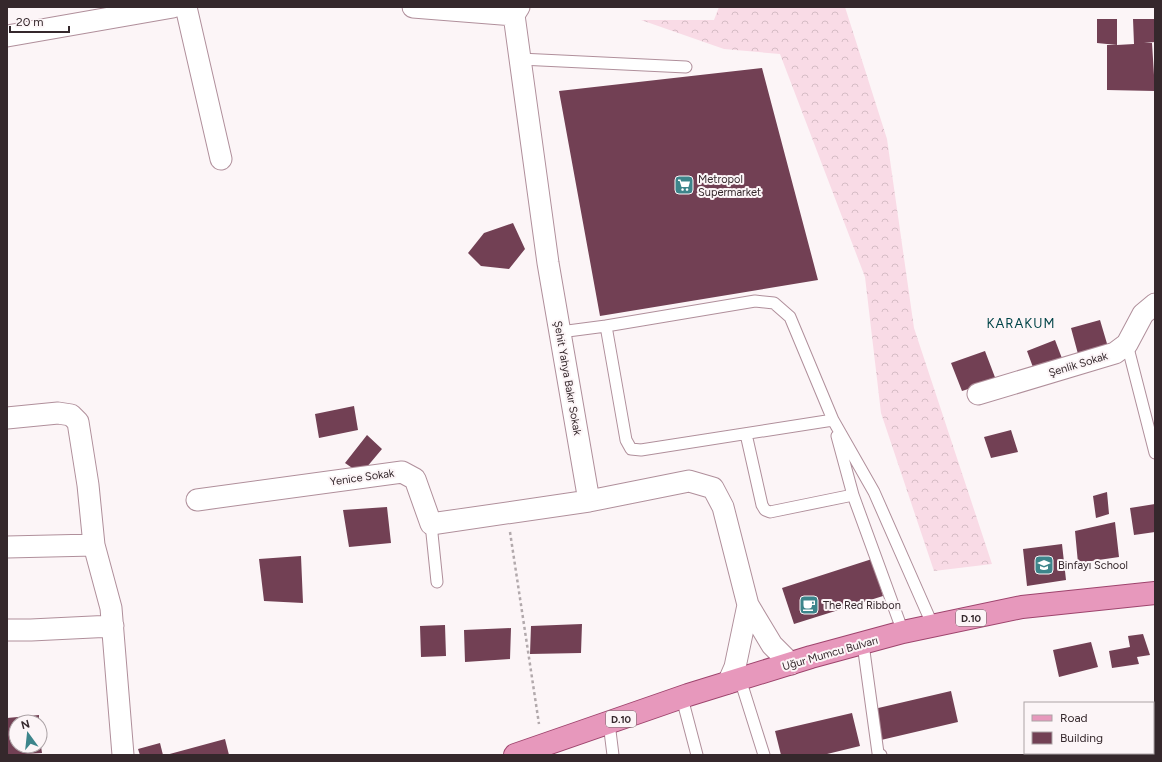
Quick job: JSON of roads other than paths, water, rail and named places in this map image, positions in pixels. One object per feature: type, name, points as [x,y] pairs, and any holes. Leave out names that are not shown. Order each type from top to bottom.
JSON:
[{"type":"main road","name":"Uğur Mumcu Bulvarı","points":[[518,755],[734,681],[903,632],[1022,607],[1155,592]]},
{"type":"street","points":[[7,36],[174,7]]},
{"type":"street","points":[[186,7],[221,159]]},
{"type":"street","points":[[413,7],[517,11]]},
{"type":"street","name":"Şehit Yahya Bakır Sokak","points":[[517,11],[520,59],[548,263],[589,501]]},
{"type":"street","points":[[1127,344],[1143,314],[1155,304]]},
{"type":"street","name":"Şenlik Sokak","points":[[978,394],[1115,353],[1127,344]]},
{"type":"street","points":[[7,418],[58,413],[71,415],[78,422],[88,485],[94,545],[111,608],[123,755]]},
{"type":"street","name":"Yenice Sokak","points":[[197,500],[402,472],[415,479],[431,524]]},
{"type":"street","points":[[431,524],[589,501],[690,481],[713,488],[723,507],[748,605],[772,645],[791,664]]},
{"type":"street","points":[[7,547],[94,545]]},
{"type":"street","points":[[734,681],[735,667],[748,605]]},
{"type":"street","points":[[7,630],[112,626]]},
{"type":"lane","points":[[520,59],[686,67]]},
{"type":"lane","points":[[560,332],[606,326],[755,301],[774,302],[790,317],[833,420],[874,492],[933,626]]},
{"type":"lane","points":[[606,326],[626,440],[631,448],[641,450],[833,420]]},
{"type":"lane","points":[[1127,344],[1155,453]]},
{"type":"lane","points":[[833,420],[853,495],[903,632]]},
{"type":"lane","points":[[746,434],[762,505],[765,510],[770,512],[853,495]]},
{"type":"lane","points":[[431,524],[437,582]]},
{"type":"lane","points":[[863,644],[878,753],[881,755]]},
{"type":"lane","points":[[734,681],[764,755]]},
{"type":"lane","points":[[682,698],[697,755]]},
{"type":"lane","points":[[609,723],[613,755]]},
{"type":"place","name":"Metropol Supermarket","points":[[684,185]]},
{"type":"place","name":"Binfayı School","points":[[1044,565]]},
{"type":"place","name":"The Red Ribbon","points":[[809,605]]},
{"type":"district","name":"KARAKUM","points":[[1021,323]]}]
